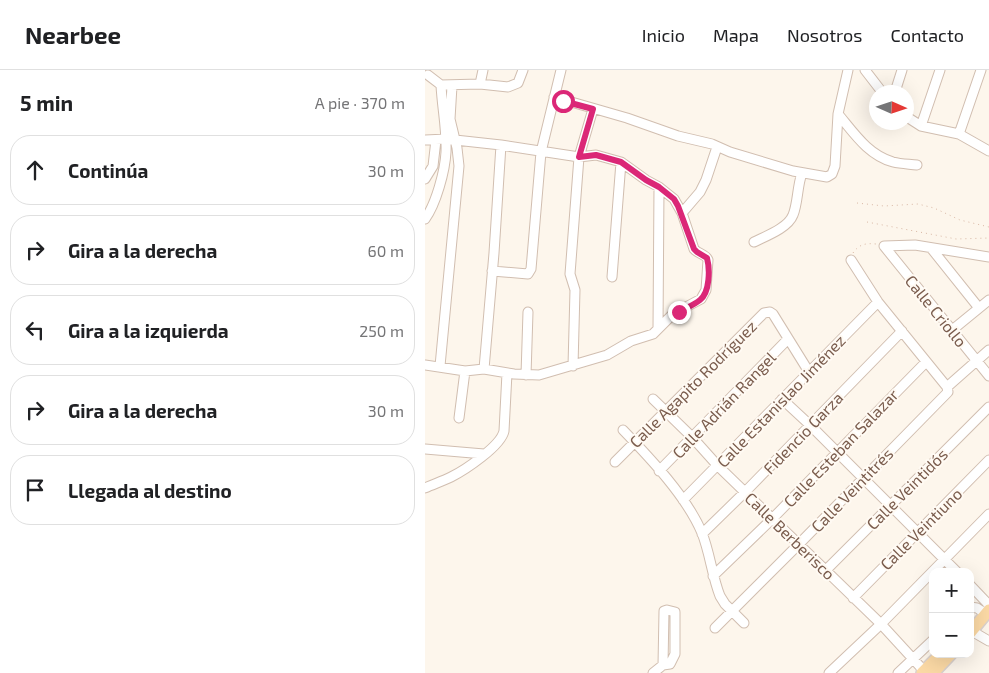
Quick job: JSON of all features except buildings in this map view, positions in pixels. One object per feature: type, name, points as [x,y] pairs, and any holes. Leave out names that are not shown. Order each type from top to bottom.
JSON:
[{"type":"main road","points":[[974,624],[984,607]]},
{"type":"main road","points":[[933,668],[946,658]]},
{"type":"street","points":[[480,84],[483,70]]},
{"type":"street","points":[[441,85],[480,84],[509,87],[518,82],[523,70]]},
{"type":"street","points":[[492,271],[528,274],[531,269],[541,152],[561,70]]},
{"type":"street","points":[[554,97],[627,118],[730,152],[802,173],[827,177],[832,174],[835,166],[838,114],[848,71],[860,70]]},
{"type":"street","points":[[865,70],[877,85]]},
{"type":"street","points":[[897,85],[902,70]]},
{"type":"street","points":[[921,126],[941,70]]},
{"type":"street","points":[[959,134],[981,70]]},
{"type":"street","points":[[429,73],[441,85],[450,140],[458,155],[458,176],[440,366]]},
{"type":"street","points":[[425,219],[432,207],[450,140],[452,86]]},
{"type":"street","points":[[573,366],[575,290],[570,274],[579,157],[593,109]]},
{"type":"street","points":[[838,114],[859,140],[870,150],[893,162],[917,165]]},
{"type":"street","points":[[914,122],[921,126],[959,134],[989,151]]},
{"type":"street","points":[[425,140],[450,140],[501,145],[579,157],[596,155],[621,162],[674,199],[682,213],[694,249],[706,256],[708,260],[706,290],[701,299],[673,314],[653,334],[631,341],[607,356],[539,375],[484,369],[465,371],[425,365]]},
{"type":"street","points":[[425,179],[433,166],[436,140]]},
{"type":"street","points":[[484,369],[501,145]]},
{"type":"street","points":[[682,213],[700,192],[717,147]]},
{"type":"street","points":[[446,152],[458,176]]},
{"type":"street","points":[[613,277],[621,162]]},
{"type":"street","points":[[755,242],[783,226],[792,217],[797,186],[802,173]]},
{"type":"street","points":[[658,329],[659,187]]},
{"type":"street","points":[[884,246],[904,244],[989,257]]},
{"type":"street","name":"Calle Criollo","points":[[884,246],[989,376]]},
{"type":"street","points":[[931,248],[979,308]]},
{"type":"street","points":[[851,260],[878,302],[947,390]]},
{"type":"street","points":[[951,331],[989,300]]},
{"type":"street","name":"Calle Estanislao Jiménez","points":[[683,500],[878,302]]},
{"type":"street","points":[[526,375],[528,312]]},
{"type":"street","name":"Calle Agapito Rodríguez","points":[[615,462],[761,315],[767,312],[773,314],[788,339]]},
{"type":"street","name":"Fidencio Garza","points":[[702,534],[902,331]]},
{"type":"street","points":[[788,339],[809,372]]},
{"type":"street","name":"Calle Adrián Rangel","points":[[659,471],[788,339]]},
{"type":"street","name":"Calle Veintitrés","points":[[715,628],[863,479],[947,390],[989,350]]},
{"type":"street","name":"Calle Esteban Salazar","points":[[713,576],[772,519],[926,362]]},
{"type":"street","points":[[459,418],[465,371]]},
{"type":"street","points":[[425,488],[458,473],[500,441],[503,435],[507,373]]},
{"type":"street","name":"Calle Berberisco","points":[[653,399],[692,437],[718,466],[881,624],[913,660],[933,668]]},
{"type":"street","points":[[782,399],[811,425],[953,568]]},
{"type":"street","name":"Calle Veintidós","points":[[825,571],[989,407]]},
{"type":"street","points":[[623,430],[683,500],[702,534],[720,596],[725,604],[744,623]]},
{"type":"street","points":[[425,449],[484,454]]},
{"type":"street","name":"Calle Veintiuno","points":[[853,598],[989,460]]},
{"type":"street","points":[[829,673],[881,624],[989,514]]},
{"type":"street","points":[[974,592],[984,607]]},
{"type":"street","points":[[653,673],[663,665],[671,664],[675,654],[675,612],[672,610],[664,612],[663,665]]},
{"type":"street","points":[[974,631],[989,640]]},
{"type":"street","points":[[898,673],[929,644]]},
{"type":"path","points":[[857,202],[884,206],[918,204],[934,208],[961,220],[989,227]]},
{"type":"path","points":[[867,222],[956,239],[989,238]]},
{"type":"path","points":[[851,260],[857,247],[863,244],[884,246]]},
{"type":"route","points":[[563,101],[593,109],[579,157],[596,155],[621,162],[659,187],[674,199],[682,213],[694,249],[706,256],[708,260],[708,274],[704,295],[697,302],[679,312]]}]
